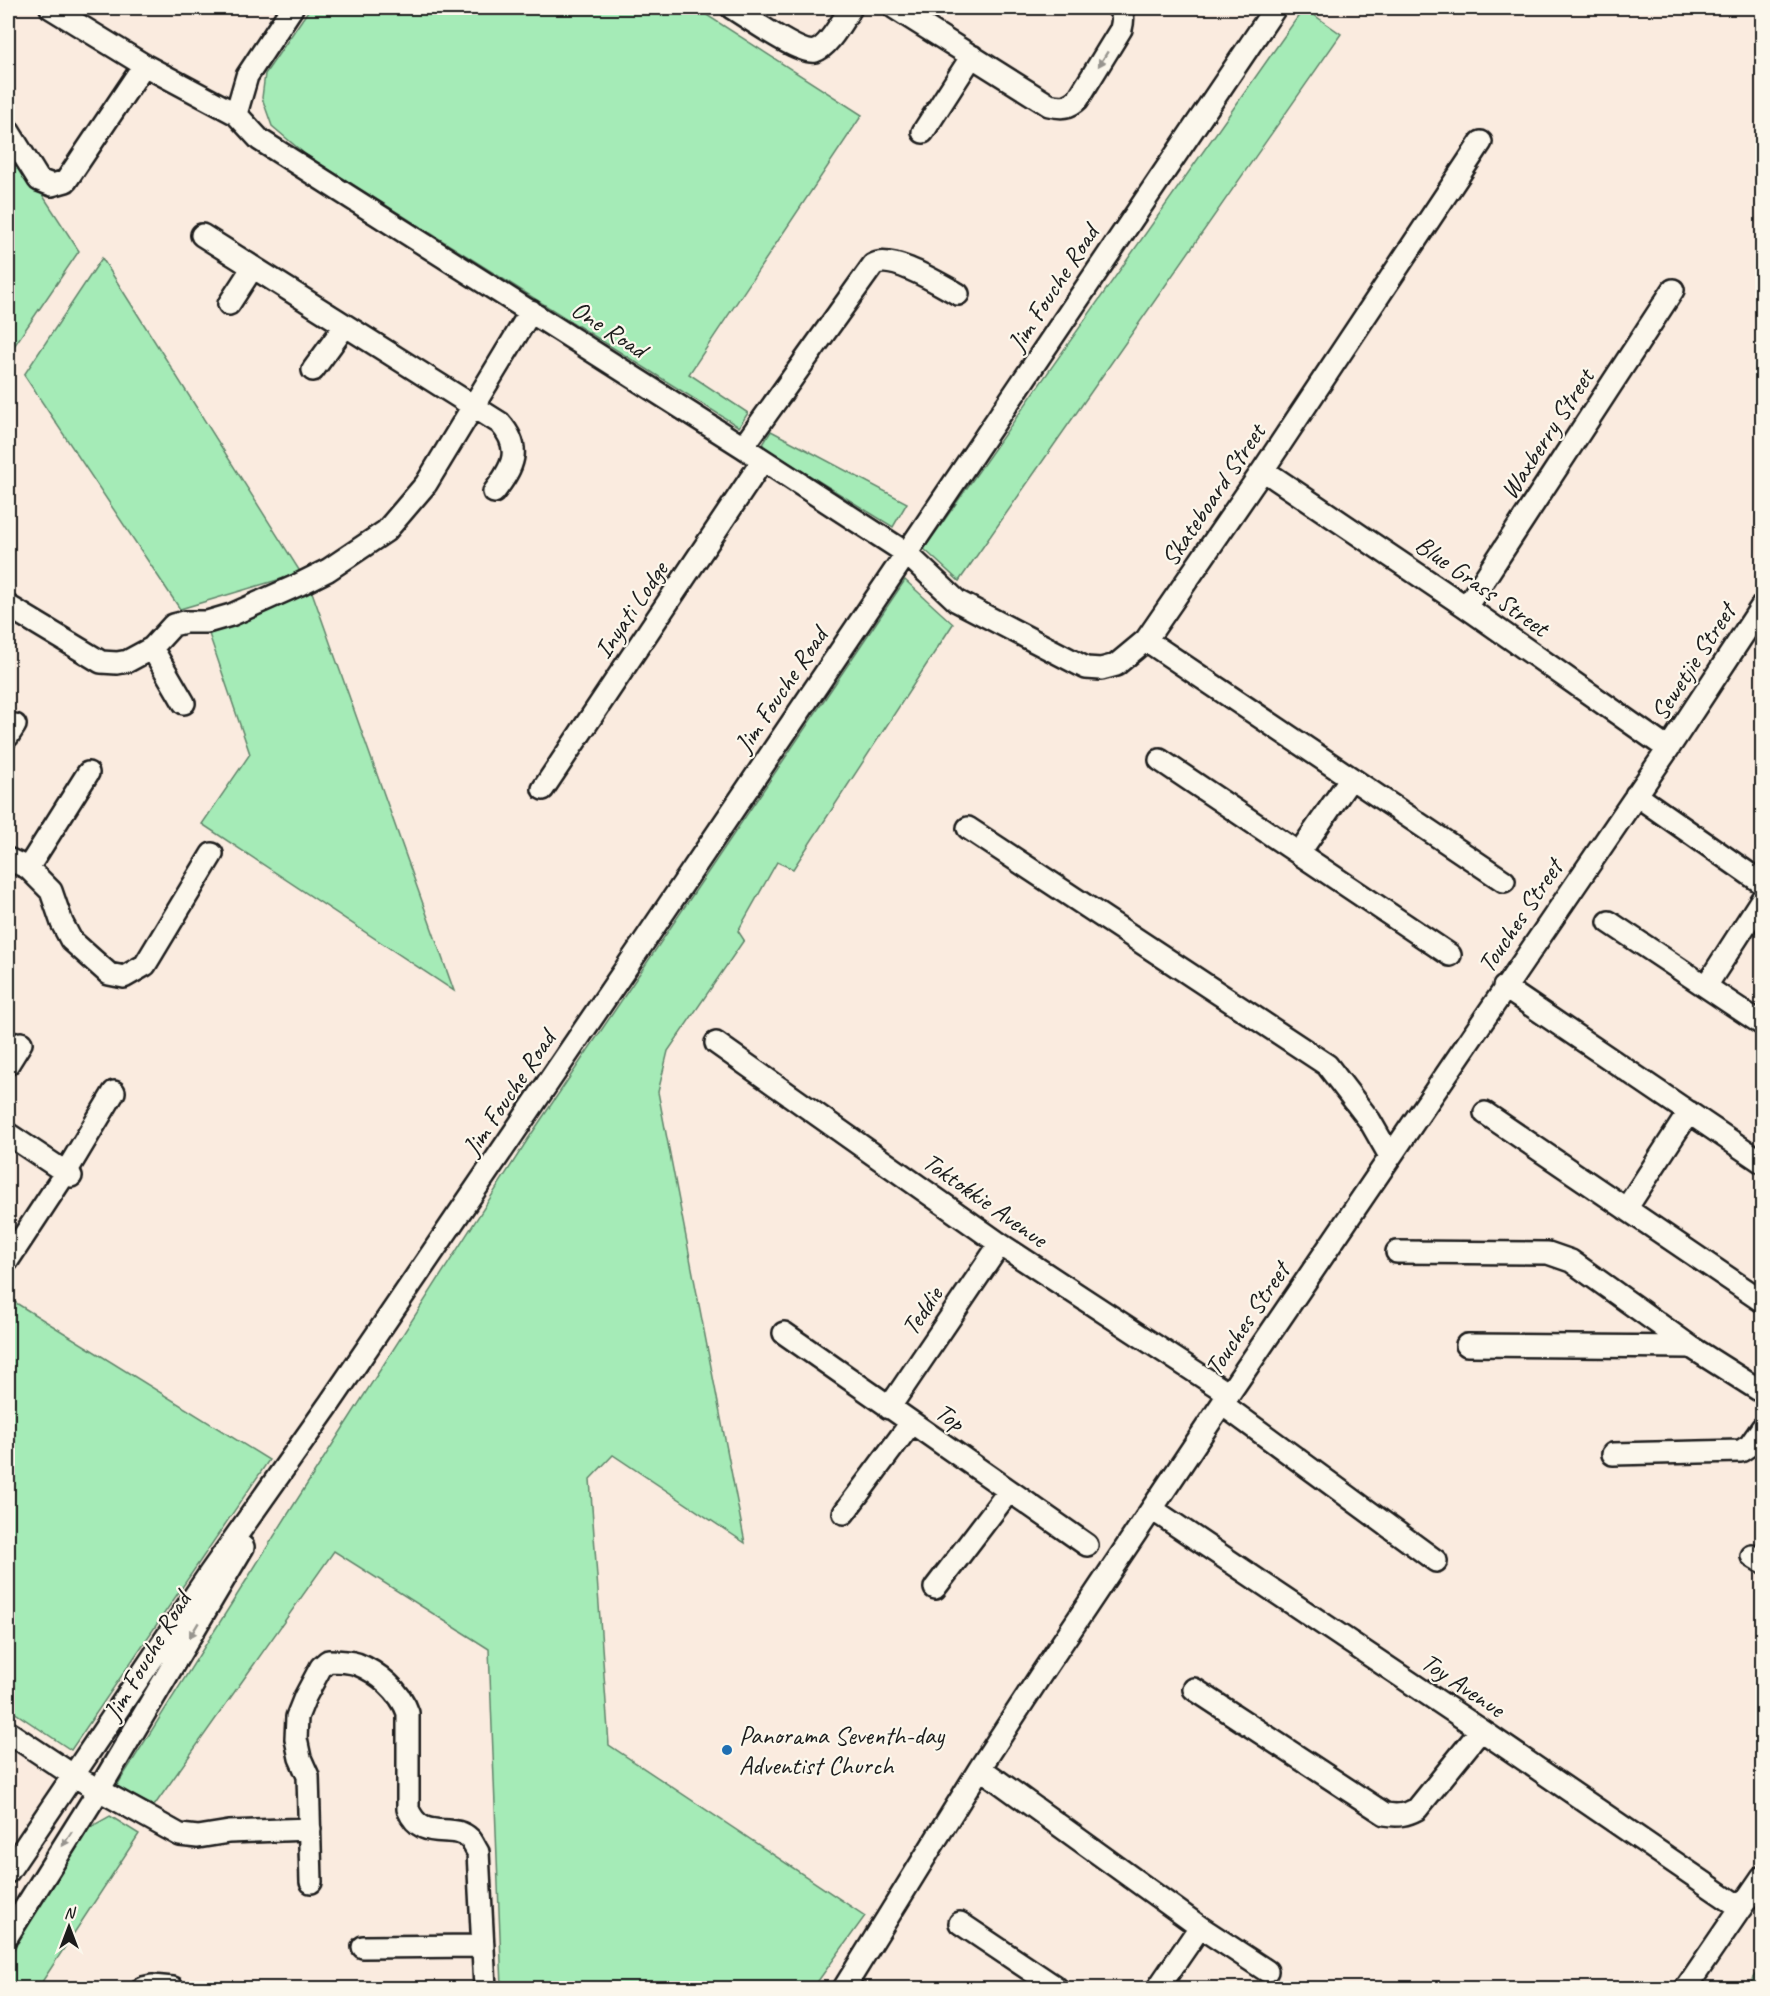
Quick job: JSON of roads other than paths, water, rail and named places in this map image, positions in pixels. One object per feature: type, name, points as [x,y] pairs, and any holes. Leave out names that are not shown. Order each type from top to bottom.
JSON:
[{"type":"street","name":"One Road","points":[[51,8],[144,65],[236,114],[260,140],[531,311],[906,553]]},
{"type":"street","points":[[236,114],[247,76],[292,8]]},
{"type":"street","points":[[732,8],[789,43],[811,51],[822,47],[830,39],[851,8]]},
{"type":"street","points":[[895,8],[1049,105],[1060,107],[1069,106],[1078,99],[1121,29],[1122,12],[1118,8]]},
{"type":"street","name":"Jim Fouche Road","points":[[8,1872],[210,1573],[330,1403],[628,966],[1275,8]]},
{"type":"street","points":[[923,132],[972,56]]},
{"type":"street","points":[[8,130],[39,180],[52,184],[66,181],[144,65]]},
{"type":"street","name":"Skateboard Street","points":[[906,553],[957,601],[1086,668],[1101,669],[1116,665],[1146,640],[1263,470],[1481,142]]},
{"type":"street","points":[[202,235],[500,423],[511,435],[515,450],[505,478],[494,492]]},
{"type":"street","points":[[743,447],[873,265],[878,262],[890,262],[958,294]]},
{"type":"street","points":[[228,304],[252,267]]},
{"type":"street","name":"Waxberry Street","points":[[1466,607],[1673,290]]},
{"type":"street","points":[[8,606],[101,662],[117,663],[128,661],[152,648],[173,626],[185,622],[207,622],[231,615],[328,570],[386,531],[426,484],[531,311]]},
{"type":"street","points":[[313,370],[345,326]]},
{"type":"street","name":"Inyati Lodge","points":[[543,789],[763,460]]},
{"type":"street","name":"Blue Grass Street","points":[[1263,470],[1466,607],[1668,749]]},
{"type":"street","name":"Sewetjie Street","points":[[1668,749],[1762,606]]},
{"type":"street","points":[[1146,640],[1504,880]]},
{"type":"street","points":[[152,648],[184,703]]},
{"type":"street","name":"Touches Street","points":[[844,1989],[980,1768],[1225,1399],[1668,749]]},
{"type":"street","points":[[1160,760],[1450,955]]},
{"type":"street","points":[[28,868],[88,773]]},
{"type":"street","points":[[1299,853],[1351,778]]},
{"type":"street","points":[[1636,795],[1762,883]]},
{"type":"street","points":[[968,828],[1327,1065],[1370,1121],[1390,1156]]},
{"type":"street","points":[[8,859],[28,868],[51,891],[62,923],[71,940],[109,974],[124,977],[135,973],[145,965],[212,854]]},
{"type":"street","points":[[1706,986],[1762,899]]},
{"type":"street","points":[[1609,922],[1762,1024]]},
{"type":"street","points":[[1504,987],[1762,1162]]},
{"type":"street","points":[[8,1064],[21,1042]]},
{"type":"street","name":"Toktokkie Avenue","points":[[716,1043],[1000,1244],[1225,1399],[1436,1561]]},
{"type":"street","points":[[8,1260],[68,1174],[114,1092]]},
{"type":"street","points":[[1626,1209],[1689,1112]]},
{"type":"street","points":[[1485,1113],[1762,1301]]},
{"type":"street","points":[[8,1134],[68,1174]]},
{"type":"street","name":"Teddie","points":[[889,1408],[1000,1244]]},
{"type":"street","points":[[1397,1252],[1548,1253],[1560,1256],[1571,1261],[1691,1347],[1762,1392]]},
{"type":"street","name":"Top","points":[[784,1333],[1087,1545]]},
{"type":"street","points":[[1467,1345],[1691,1347]]},
{"type":"street","name":"Jim Fouche Road","points":[[8,1935],[99,1790],[330,1403]]},
{"type":"street","points":[[844,1513],[911,1423]]},
{"type":"street","points":[[1613,1454],[1741,1451],[1750,1445],[1762,1428]]},
{"type":"street","points":[[935,1588],[1009,1491]]},
{"type":"street","name":"Toy Avenue","points":[[1152,1509],[1741,1908]]},
{"type":"street","points":[[311,1882],[308,1776],[300,1758],[296,1739],[297,1717],[304,1697],[321,1667],[328,1662],[356,1664],[371,1671],[393,1689],[404,1702],[408,1713],[408,1809],[412,1820],[429,1829],[456,1833],[469,1838],[478,1852],[484,1989]]},
{"type":"street","points":[[1194,1689],[1385,1814],[1395,1816],[1417,1809],[1481,1730]]},
{"type":"street","points":[[8,1732],[74,1776],[180,1835],[198,1838],[229,1832],[310,1829]]},
{"type":"street","points":[[980,1768],[1200,1927],[1267,1971]]},
{"type":"street","points":[[1686,1989],[1762,1877]]},
{"type":"street","points":[[960,1923],[1057,1989]]},
{"type":"street","points":[[1158,1989],[1200,1927]]},
{"type":"street","points":[[363,1947],[482,1946]]},
{"type":"street","points":[[143,1989],[152,1986],[173,1989]]},
{"type":"place","name":"Panorama Seventh-day Adventist Church","points":[[727,1750]]}]
